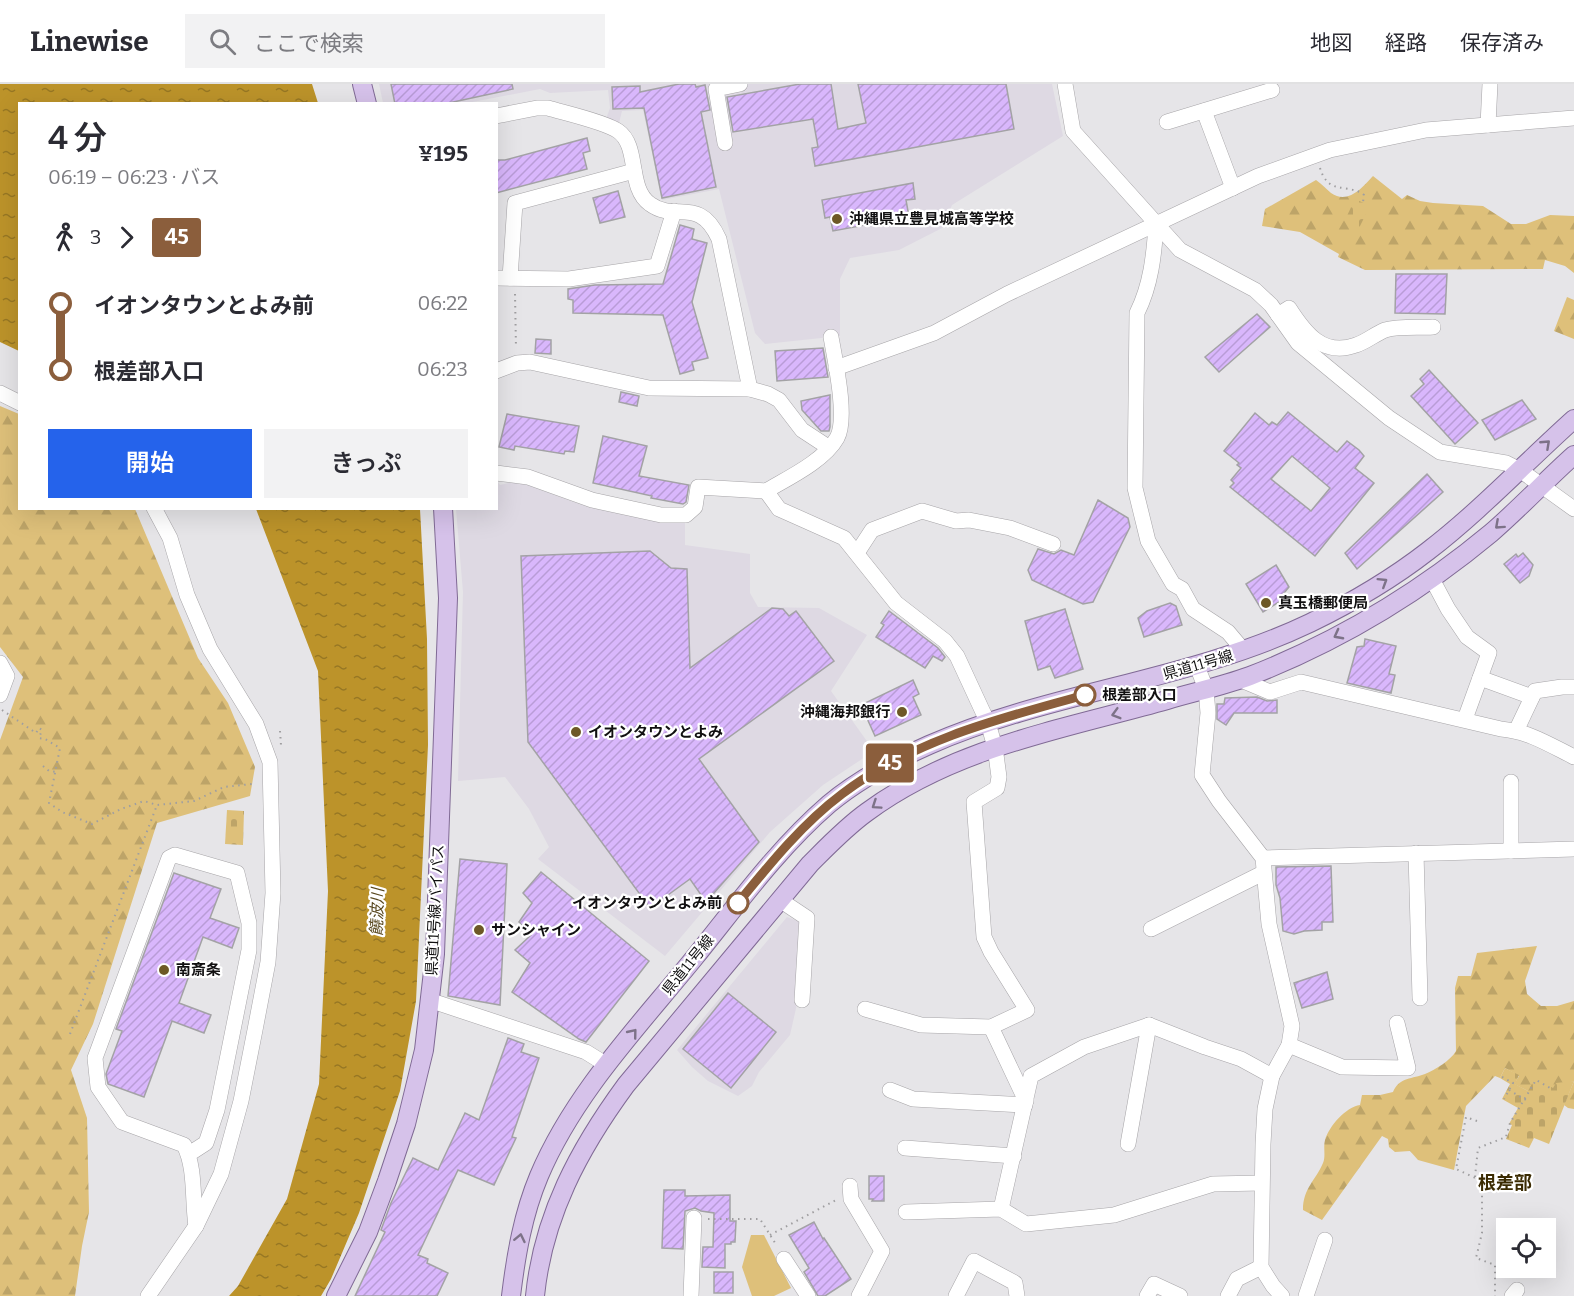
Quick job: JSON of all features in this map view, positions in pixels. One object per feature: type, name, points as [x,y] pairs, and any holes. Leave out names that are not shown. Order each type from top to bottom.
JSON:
[{"type":"main road","points":[[362,84],[366,102]]},
{"type":"main road","name":"県道11号線","points":[[511,1296],[523,1224],[539,1176],[573,1113],[607,1065],[752,886],[826,807],[890,763],[950,736],[988,723],[1197,666],[1244,651],[1311,622],[1399,572],[1444,538],[1574,419]]},
{"type":"main road","name":"県道11号線","points":[[535,1296],[539,1265],[553,1215],[573,1167],[599,1122],[626,1085],[810,864],[836,838],[872,808],[928,775],[995,747],[1239,679],[1327,641],[1382,612],[1432,579],[1490,533],[1574,455]]},
{"type":"main road","name":"県道11号線バイパス","points":[[336,1296],[368,1232],[406,1124],[424,1050],[435,954],[448,598],[443,510]]},
{"type":"street","points":[[725,143],[716,88],[740,84]]},
{"type":"street","points":[[1065,84],[1073,130],[1180,250],[1255,290],[1271,305],[1298,342],[1389,418],[1440,452],[1496,461],[1520,470],[1574,509]]},
{"type":"street","points":[[1488,125],[1490,84]]},
{"type":"street","points":[[1167,122],[1272,90]]},
{"type":"street","points":[[498,116],[548,108],[618,131],[627,140],[641,196],[652,206],[662,210],[684,211],[702,216],[712,224],[719,239],[750,389]]},
{"type":"street","points":[[1204,111],[1233,188]]},
{"type":"street","points":[[836,368],[934,333],[1007,294],[1258,176],[1316,154],[1426,130],[1574,118]]},
{"type":"street","points":[[634,171],[514,203],[507,278],[569,279],[657,266],[674,211]]},
{"type":"street","points":[[1156,225],[1154,253],[1146,296],[1137,313],[1135,488],[1148,541],[1173,584],[1182,589],[1193,609],[1228,632],[1244,651]]},
{"type":"street","points":[[1278,315],[1289,308],[1314,341],[1329,348],[1341,349],[1357,345],[1386,330],[1432,327]]},
{"type":"street","points":[[498,473],[528,477],[592,500],[661,515],[686,515],[695,507],[698,487],[766,491],[812,465],[838,438],[842,407],[831,337]]},
{"type":"street","points":[[498,370],[517,363],[530,362],[649,388],[750,389],[779,400],[802,430],[828,447]]},
{"type":"street","points":[[0,393],[18,402]]},
{"type":"street","points":[[766,491],[779,509],[844,538],[896,603],[945,641],[957,656],[988,723],[995,747],[999,777],[997,788],[975,802],[984,937],[1027,1010],[992,1027],[921,1025],[865,1009]]},
{"type":"street","points":[[148,1296],[196,1226],[221,1174],[242,1101],[260,1008],[268,962],[273,893],[270,762],[256,724],[210,649],[187,595],[170,538],[155,510]]},
{"type":"street","points":[[856,553],[872,530],[922,511],[956,521],[969,520],[1010,528],[1053,544]]},
{"type":"street","points":[[1432,579],[1448,609],[1467,636],[1489,653],[1465,719]]},
{"type":"street","points":[[0,663],[7,676],[0,695]]},
{"type":"street","points":[[1197,666],[1206,689],[1208,713],[1202,775],[1212,793],[1263,865],[1269,924],[1292,1026],[1289,1045],[1272,1076],[1265,1109],[1261,1184],[1261,1267],[1282,1296]]},
{"type":"street","points":[[1480,678],[1532,697]]},
{"type":"street","points":[[1239,679],[1270,692],[1301,682],[1501,729],[1516,730],[1574,757]]},
{"type":"street","points":[[1516,730],[1535,691],[1574,687]]},
{"type":"street","points":[[1511,782],[1511,851]]},
{"type":"street","points":[[1151,929],[1263,865],[1416,853],[1574,849]]},
{"type":"street","points":[[1416,853],[1420,998]]},
{"type":"street","points":[[189,1154],[206,1143],[217,1110],[249,950],[249,924],[237,873],[175,855],[169,858],[95,1058],[98,1087],[122,1122],[184,1145],[191,1164],[192,1204],[196,1226]]},
{"type":"street","points":[[780,900],[807,918],[802,1000]]},
{"type":"street","points":[[429,1000],[586,1052],[607,1065]]},
{"type":"street","points":[[1289,1045],[1342,1067],[1408,1068],[1397,1023]]},
{"type":"street","points":[[1001,1209],[1032,1076],[1084,1047],[1149,1025],[1241,1059],[1272,1076]]},
{"type":"street","points":[[1128,1144],[1149,1025]]},
{"type":"street","points":[[992,1027],[1026,1103]]},
{"type":"street","points":[[891,1090],[913,1099],[1026,1103]]},
{"type":"street","points":[[905,1148],[1014,1156]]},
{"type":"street","points":[[906,1212],[1001,1209],[1026,1224],[1114,1215],[1213,1184],[1261,1184]]},
{"type":"street","points":[[845,1192],[882,1251],[859,1296]]},
{"type":"street","points":[[691,1296],[694,1218]]},
{"type":"street","points":[[1306,1296],[1325,1240]]},
{"type":"street","points":[[784,1259],[808,1296]]},
{"type":"street","points":[[956,1296],[974,1261],[1014,1283],[1017,1296]]},
{"type":"street","points":[[1228,1296],[1237,1280],[1261,1267]]},
{"type":"street","points":[[1147,1296],[1154,1284],[1180,1296]]},
{"type":"path","points":[[1316,154],[1326,181],[1332,186],[1362,193],[1363,202]]},
{"type":"path","points":[[507,278],[517,363]]},
{"type":"path","points":[[0,708],[36,733],[39,728],[42,730],[39,738],[60,748],[49,803],[62,812],[92,824],[121,809],[144,801],[157,805],[194,801],[224,787],[252,784]]},
{"type":"path","points":[[44,766],[49,771],[56,772]]},
{"type":"path","points":[[70,1034],[157,805]]},
{"type":"path","points":[[1502,1077],[1513,1083],[1504,1099]]},
{"type":"path","points":[[1475,1178],[1478,1148],[1506,1137],[1510,1124],[1536,1080],[1551,1089]]},
{"type":"path","points":[[1509,1090],[1526,1100]]},
{"type":"path","points":[[1477,1120],[1466,1117],[1456,1170],[1482,1181],[1482,1233],[1476,1257],[1495,1266],[1495,1296]]},
{"type":"path","points":[[770,1235],[845,1192]]},
{"type":"path","points":[[694,1218],[760,1219],[784,1259]]},
{"type":"shaded area","name":"沖縄県立豊見城高等学校","points":[[379,84],[1052,84],[1063,136],[952,205],[948,214],[948,225],[899,250],[850,258],[840,279],[840,336],[765,344],[755,333],[719,189],[662,200],[643,110],[622,111],[619,123],[606,119],[610,108],[608,90],[550,93],[540,89],[472,102],[383,102]]},
{"type":"shaded area","name":"イオンタウンとよみ","points":[[517,481],[579,504],[661,521],[685,522],[685,545],[750,554],[750,593],[758,607],[819,608],[867,635],[831,691],[874,751],[823,785],[770,832],[665,956],[538,859],[549,847],[529,809],[505,777],[458,781],[463,592],[456,510],[498,510],[498,482],[500,485]]},
{"type":"shaded area","points":[[787,917],[798,921],[804,928],[797,1004],[790,1035],[759,1072],[752,1086],[738,1096],[708,1081],[677,1050]]},
{"type":"green space","points":[[1373,176],[1402,199],[1407,195],[1420,201],[1433,203],[1483,206],[1511,224],[1526,224],[1550,215],[1574,216],[1574,273],[1565,266],[1545,260],[1543,269],[1365,270],[1338,257],[1339,254],[1300,232],[1262,226],[1265,209],[1316,180],[1331,193],[1343,197],[1355,193]]},
{"type":"green space","points":[[1355,199],[1370,206],[1359,228],[1345,220]]},
{"type":"green space","points":[[1567,297],[1574,300],[1574,339],[1554,331]]},
{"type":"green space","points":[[0,406],[18,414],[18,510],[135,510],[198,658],[228,703],[255,767],[250,796],[157,823],[93,1024],[71,1070],[87,1118],[89,1212],[75,1296],[0,1296],[0,740],[23,677],[0,647]]},
{"type":"green space","points":[[227,810],[244,811],[243,845],[225,844]]},
{"type":"green space","points":[[1537,946],[1525,981],[1527,994],[1541,1006],[1557,1006],[1574,1001],[1574,1081],[1553,1088],[1528,1091],[1514,1084],[1519,1076],[1505,1068],[1500,1078],[1495,1076],[1466,1106],[1454,1170],[1418,1160],[1410,1151],[1395,1152],[1389,1147],[1388,1139],[1382,1136],[1322,1220],[1303,1210],[1307,1190],[1324,1160],[1324,1143],[1327,1135],[1339,1118],[1349,1109],[1360,1105],[1362,1095],[1393,1092],[1403,1081],[1433,1070],[1454,1054],[1456,1051],[1455,988],[1458,976],[1471,976],[1477,953]]},
{"type":"green space","points":[[1505,1068],[1519,1075],[1515,1084],[1528,1091],[1535,1078],[1553,1088],[1556,1083],[1574,1081],[1549,1144],[1534,1138],[1529,1148],[1506,1139],[1512,1125],[1509,1124],[1518,1108],[1502,1099],[1510,1084],[1500,1078]]},
{"type":"green space","points":[[1574,1081],[1574,1109],[1564,1105]]},
{"type":"green space","points":[[751,1235],[764,1235],[791,1288],[774,1296],[752,1296],[742,1267]]},
{"type":"water","points":[[0,84],[312,84],[318,102],[18,102],[18,351],[0,342]]},
{"type":"water","name":"饒波川","points":[[256,510],[420,510],[427,639],[428,745],[416,1001],[400,1091],[359,1213],[331,1279],[321,1296],[229,1296],[238,1286],[287,1199],[319,1084],[328,891],[318,671]]},
{"type":"building","points":[[391,84],[512,84],[513,89],[453,102],[395,102]]},
{"type":"building","points":[[679,84],[695,84],[696,87],[705,85],[710,110],[701,112],[716,187],[662,198],[644,108],[613,109],[612,87],[640,86],[640,92]]},
{"type":"building","points":[[800,84],[831,84],[838,129],[866,123],[858,84],[1006,84],[1014,129],[815,166],[812,148],[818,147],[813,119],[733,132],[727,97]]},
{"type":"building","points":[[587,138],[590,151],[583,153],[587,169],[498,192],[498,160]]},
{"type":"building","points":[[913,183],[915,199],[906,200],[909,217],[833,231],[830,217],[825,218],[822,200]]},
{"type":"building","points":[[618,191],[625,217],[600,223],[593,198]]},
{"type":"building","points":[[680,225],[694,229],[692,239],[707,243],[692,302],[708,358],[692,362],[694,370],[680,374],[663,315],[573,313],[573,300],[568,299],[568,289],[595,285],[663,284]]},
{"type":"building","points":[[1396,274],[1447,274],[1445,314],[1395,313]]},
{"type":"building","points":[[1257,314],[1270,327],[1219,372],[1205,357]]},
{"type":"building","points":[[536,339],[551,340],[551,354],[535,353]]},
{"type":"building","points":[[823,348],[828,377],[777,381],[775,351]]},
{"type":"building","points":[[1429,370],[1478,423],[1455,444],[1411,396],[1424,384],[1420,379]]},
{"type":"building","points":[[621,392],[639,396],[637,406],[619,402]]},
{"type":"building","points":[[830,395],[829,431],[821,431],[802,410],[801,401]]},
{"type":"building","points":[[1522,400],[1536,419],[1495,440],[1482,420]]},
{"type":"building","points":[[1288,412],[1337,452],[1347,441],[1364,456],[1355,468],[1374,483],[1315,556],[1230,487],[1234,483],[1231,480],[1241,468],[1237,465],[1239,463],[1224,451],[1255,413],[1269,425],[1272,422],[1277,425]],"holes":[[[1292,456],[1330,488],[1311,511],[1271,479]]]},
{"type":"building","points":[[507,414],[579,426],[574,452],[565,451],[564,454],[515,446],[514,450],[499,447]]},
{"type":"building","points":[[603,436],[647,446],[639,476],[689,485],[686,502],[683,504],[651,498],[652,496],[593,483]]},
{"type":"building","points":[[1427,474],[1443,492],[1357,569],[1345,553]]},
{"type":"building","points":[[1098,500],[1128,518],[1130,527],[1093,602],[1083,604],[1032,580],[1028,570],[1038,549],[1054,554],[1061,550],[1074,555]]},
{"type":"building","points":[[650,551],[671,568],[687,569],[690,668],[772,608],[783,609],[789,616],[796,611],[834,661],[699,759],[759,842],[706,902],[690,879],[650,908],[528,742],[521,556]]},
{"type":"building","points":[[1523,553],[1533,565],[1529,576],[1520,583],[1504,564],[1516,554],[1518,557]]},
{"type":"building","points":[[1276,565],[1289,587],[1280,598],[1282,600],[1263,612],[1246,584]]},
{"type":"building","points":[[1170,603],[1176,606],[1182,625],[1144,637],[1138,618],[1147,611]]},
{"type":"building","points":[[1065,609],[1083,669],[1055,678],[1050,666],[1038,670],[1025,621]]},
{"type":"building","points":[[889,611],[938,648],[945,657],[942,661],[933,656],[925,668],[876,637]]},
{"type":"building","points":[[1365,639],[1396,646],[1389,674],[1395,675],[1391,693],[1347,683],[1357,647],[1364,646]]},
{"type":"building","points":[[913,680],[919,694],[913,697],[921,715],[875,736],[861,705]]},
{"type":"building","points":[[1257,697],[1267,701],[1277,700],[1277,713],[1234,713],[1226,725],[1217,719],[1217,704],[1224,704],[1225,698]]},
{"type":"building","name":"サンシャイン","points":[[460,859],[507,864],[500,1005],[448,996]]},
{"type":"building","points":[[1331,866],[1333,922],[1322,922],[1322,930],[1294,934],[1283,931],[1280,898],[1276,885],[1276,867]]},
{"type":"building","points":[[541,872],[649,961],[586,1042],[512,992],[530,963],[515,950],[531,935],[519,922],[532,903],[523,893]]},
{"type":"building","name":"南斎条","points":[[174,873],[221,889],[210,918],[239,928],[232,948],[203,937],[179,1003],[211,1015],[204,1033],[172,1021],[144,1097],[108,1084],[106,1074],[122,1031],[116,1029]]},
{"type":"building","points":[[1327,972],[1333,999],[1302,1008],[1294,983]]},
{"type":"building","points":[[728,993],[776,1032],[731,1088],[683,1049]]},
{"type":"building","points":[[508,1038],[524,1044],[521,1052],[539,1058],[512,1137],[516,1138],[494,1185],[458,1170],[418,1255],[428,1259],[427,1263],[448,1273],[437,1296],[355,1296],[385,1232],[381,1230],[391,1203],[413,1158],[438,1170],[465,1113],[479,1120]]},
{"type":"building","points":[[869,1176],[884,1176],[884,1201],[869,1199]]},
{"type":"building","points":[[664,1190],[685,1190],[685,1196],[730,1195],[730,1221],[736,1221],[735,1242],[725,1244],[725,1268],[702,1267],[703,1247],[713,1247],[714,1213],[695,1208],[685,1211],[683,1249],[662,1248]]},
{"type":"building","points":[[814,1222],[851,1279],[825,1296],[818,1296],[804,1272],[809,1268],[789,1235]]},
{"type":"building","points":[[714,1272],[733,1272],[733,1293],[714,1293]]},
{"type":"bus line","name":"45","points":[[738,903],[814,818],[840,795],[874,772],[950,736],[998,719],[1085,695]]},
{"type":"place","name":"沖縄県立豊見城高等学校","points":[[837,219]]},
{"type":"place","name":"真玉橋郵便局","points":[[1266,603]]},
{"type":"place","name":"根差部入口","points":[[1085,695]]},
{"type":"place","name":"沖縄海邦銀行","points":[[902,712]]},
{"type":"place","name":"イオンタウンとよみ","points":[[576,732]]},
{"type":"place","name":"イオンタウンとよみ前","points":[[738,903]]},
{"type":"place","name":"サンシャイン","points":[[479,930]]},
{"type":"place","name":"南斎条","points":[[164,970]]},
{"type":"district","name":"根差部","points":[[1505,1183]]}]
